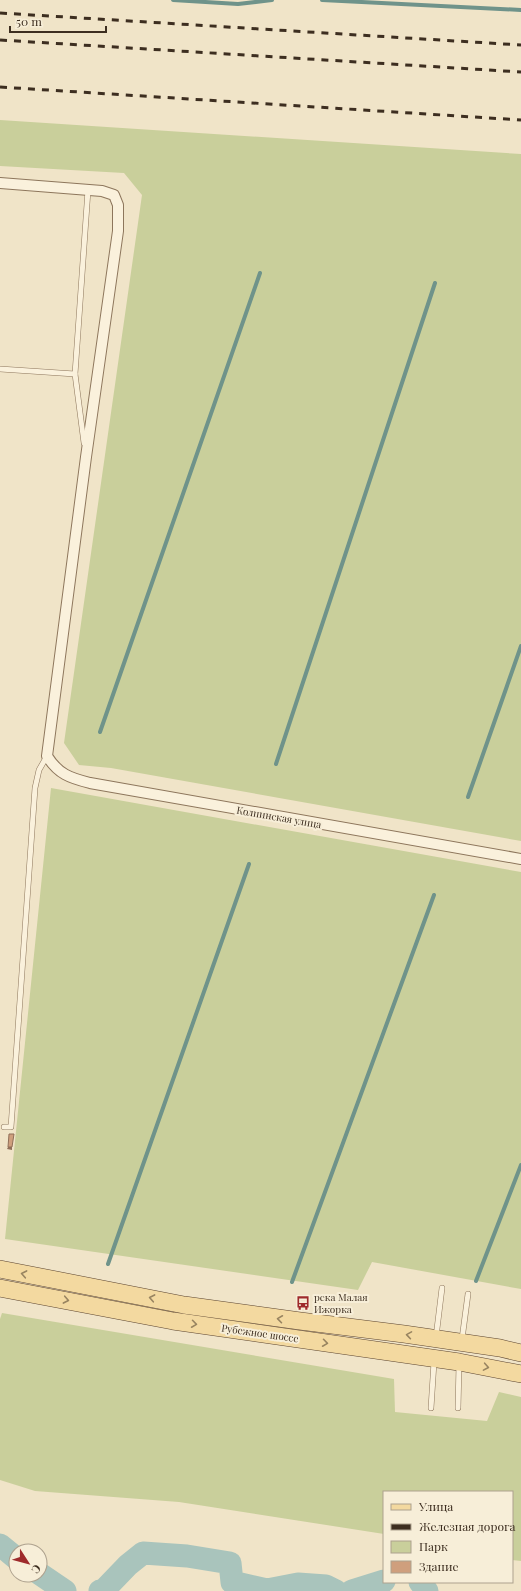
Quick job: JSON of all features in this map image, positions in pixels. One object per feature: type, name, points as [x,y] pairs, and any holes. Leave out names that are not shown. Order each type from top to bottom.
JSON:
[{"type":"main road","name":"Рубежное шоссе","points":[[0,1269],[184,1305],[462,1342],[521,1353]]},
{"type":"main road","name":"Рубежное шоссе","points":[[0,1288],[173,1321],[459,1362],[521,1374]]},
{"type":"street","points":[[0,183],[102,190],[114,195],[118,205],[119,222],[86,457],[47,756]]},
{"type":"street","name":"Колпинская улица","points":[[47,756],[59,771],[69,777],[90,783],[521,859]]},
{"type":"street","points":[[434,1359],[436,1339]]},
{"type":"street","points":[[459,1362],[462,1342]]},
{"type":"lane","points":[[86,457],[75,374],[88,190]]},
{"type":"lane","points":[[0,369],[75,374]]},
{"type":"lane","points":[[4,1127],[12,1127],[35,788],[39,770],[47,756]]},
{"type":"lane","points":[[436,1339],[442,1288]]},
{"type":"lane","points":[[462,1342],[468,1294]]},
{"type":"lane","points":[[431,1408],[434,1359]]},
{"type":"lane","points":[[458,1408],[459,1362]]},
{"type":"green space","points":[[0,120],[521,154],[521,841],[111,768],[79,765],[64,743],[142,195],[124,173],[0,166]]},
{"type":"green space","points":[[51,788],[521,872],[521,1289],[372,1262],[358,1290],[5,1239]]},
{"type":"green space","points":[[2,1313],[394,1379],[395,1412],[487,1421],[499,1392],[521,1397],[521,1561],[513,1560],[513,1491],[383,1491],[383,1534],[179,1502],[35,1491],[0,1480],[0,1319]]},
{"type":"building","points":[[9,1134],[14,1134],[12,1147],[8,1147]]},
{"type":"waterway","points":[[173,0],[238,4],[272,0]]},
{"type":"waterway","points":[[322,0],[521,10]]},
{"type":"waterway","points":[[100,732],[260,273]]},
{"type":"waterway","points":[[276,764],[435,283]]},
{"type":"waterway","points":[[468,797],[521,646]]},
{"type":"waterway","points":[[108,1264],[249,864]]},
{"type":"waterway","points":[[292,1282],[434,895]]},
{"type":"waterway","points":[[476,1281],[521,1165]]},
{"type":"waterway","points":[[0,1545],[8,1552]]},
{"type":"waterway","points":[[100,1591],[103,1591],[128,1565],[143,1553],[187,1556],[230,1563],[232,1582],[267,1590],[298,1584],[326,1586],[336,1591]]},
{"type":"waterway","points":[[48,1579],[65,1591]]},
{"type":"waterway","points":[[352,1591],[383,1581]]},
{"type":"waterway","points":[[421,1583],[427,1591]]},
{"type":"waterway","points":[[296,1591],[298,1584]]},
{"type":"railway","points":[[0,13],[521,45]]},
{"type":"railway","points":[[0,40],[521,72]]},
{"type":"railway","points":[[0,87],[521,120]]},
{"type":"place","name":"река Малая Ижорка","points":[[303,1303]]}]
